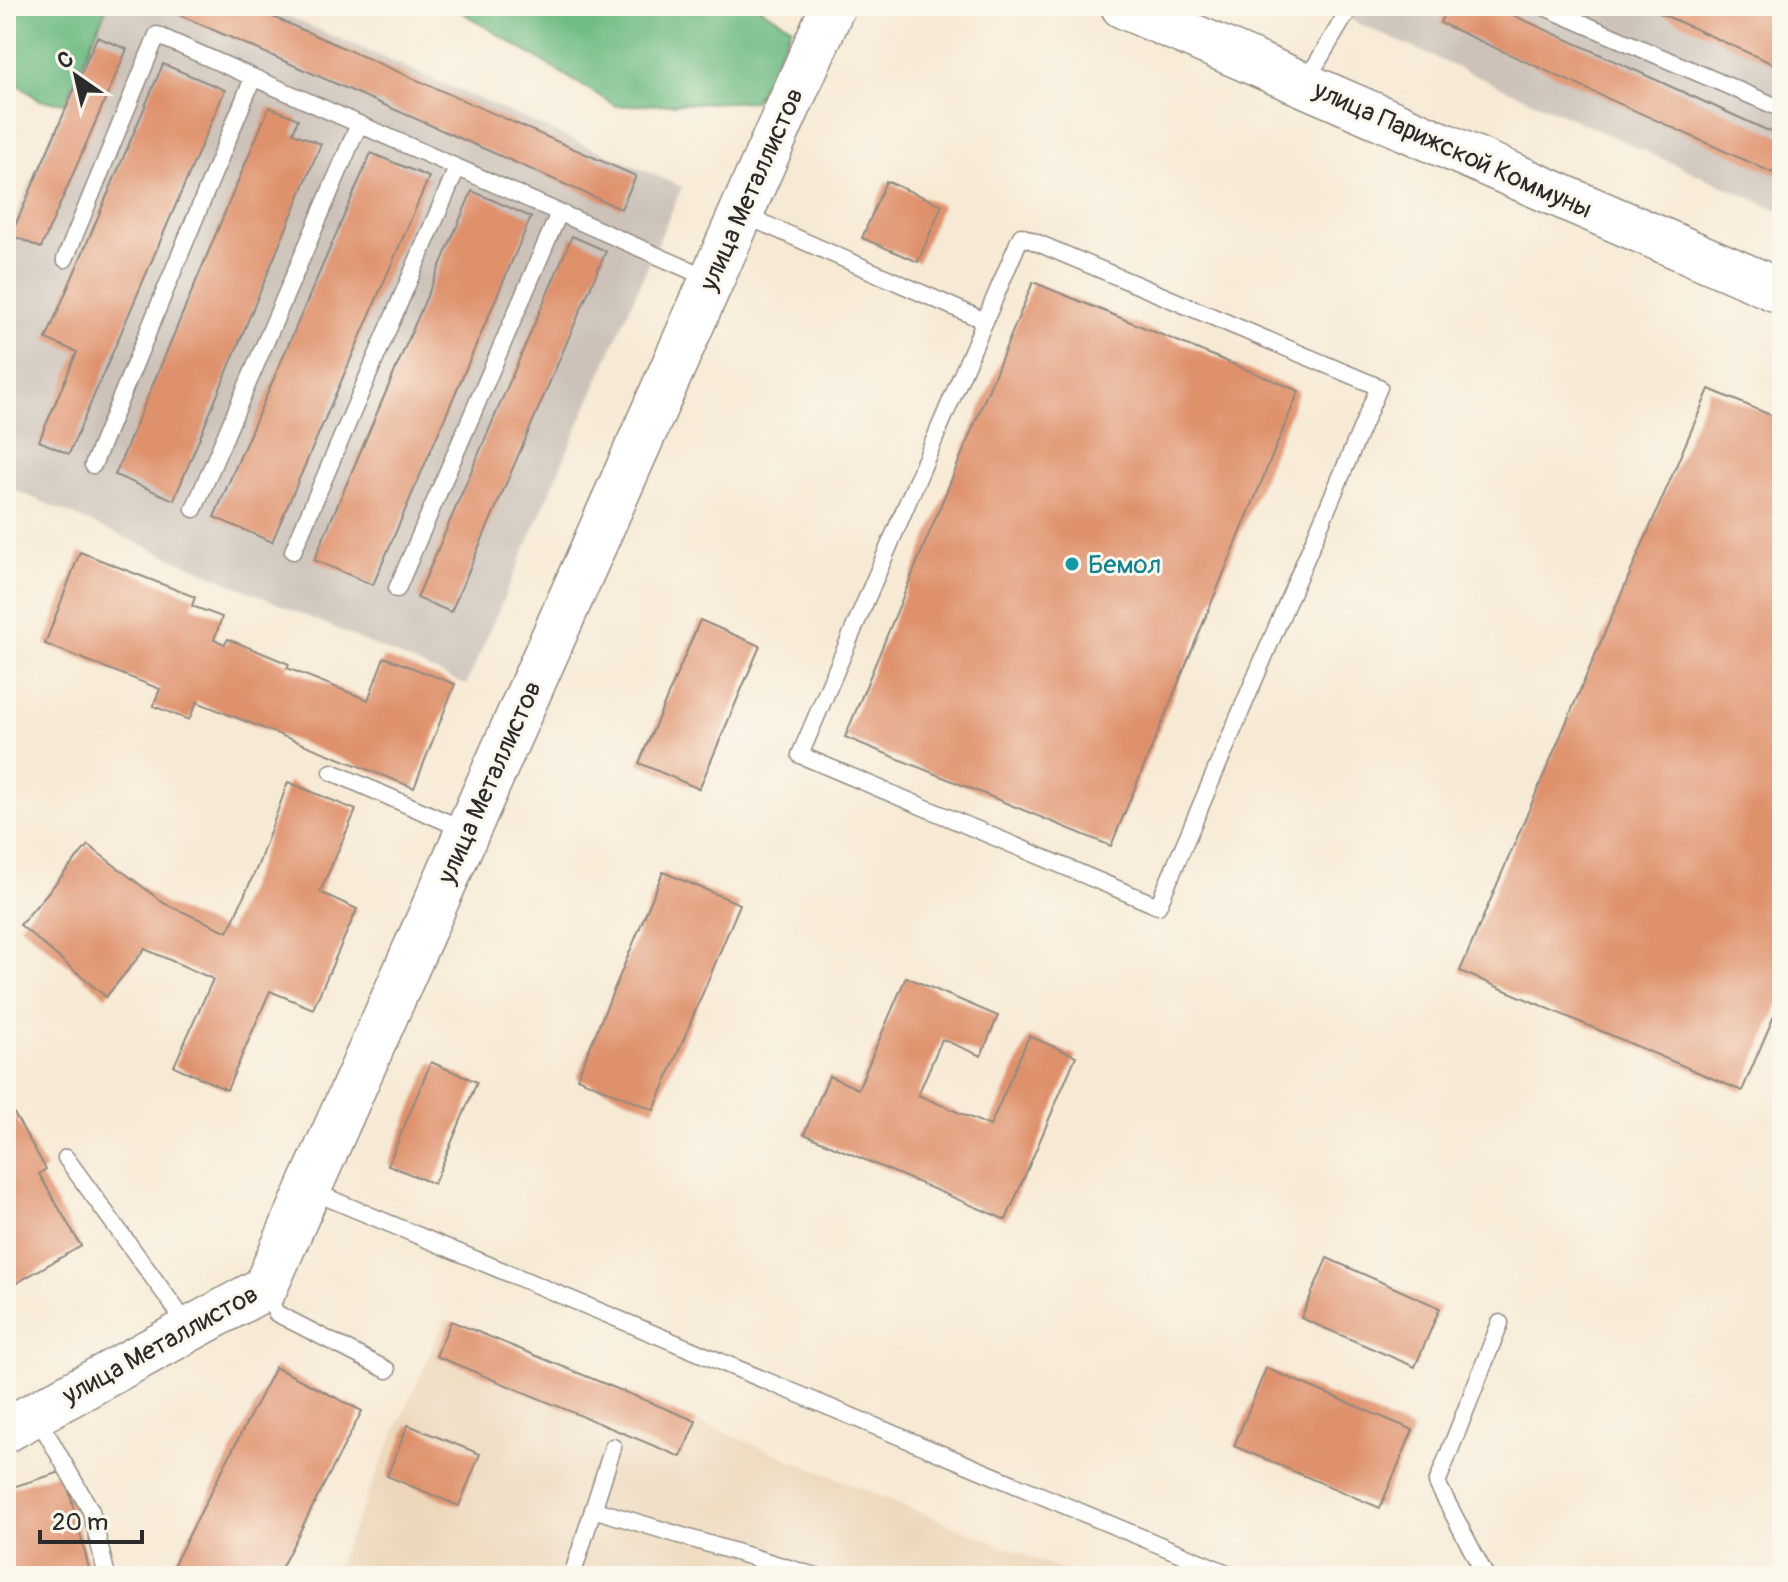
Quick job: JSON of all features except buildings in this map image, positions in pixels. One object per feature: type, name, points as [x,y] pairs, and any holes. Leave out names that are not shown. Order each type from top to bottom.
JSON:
[{"type":"street","name":"улица Металлистов","points":[[21,1422],[265,1288],[833,6]]},
{"type":"street","name":"улица Парижской Коммуны","points":[[1123,6],[1782,292]]},
{"type":"lane","points":[[1304,84],[1351,6]]},
{"type":"lane","points":[[1542,6],[1782,109]]},
{"type":"lane","points":[[65,259],[157,35],[711,280]]},
{"type":"lane","points":[[93,465],[253,78]]},
{"type":"lane","points":[[194,509],[359,124]]},
{"type":"lane","points":[[293,551],[457,168]]},
{"type":"lane","points":[[397,589],[559,213]]},
{"type":"lane","points":[[741,213],[985,321]]},
{"type":"lane","points":[[1021,236],[1379,387],[1158,906],[800,755],[985,321],[1021,236]]},
{"type":"lane","points":[[332,772],[467,831]]},
{"type":"lane","points":[[66,1158],[190,1329]]},
{"type":"lane","points":[[308,1190],[1234,1576]]},
{"type":"lane","points":[[265,1288],[276,1313],[387,1370]]},
{"type":"lane","points":[[1482,1576],[1484,1573],[1437,1483],[1500,1323]]},
{"type":"lane","points":[[21,1422],[91,1511],[107,1576]]},
{"type":"lane","points":[[572,1576],[613,1447]]},
{"type":"lane","points":[[593,1509],[815,1576]]},
{"type":"shaded area","points":[[107,6],[264,6],[682,187],[466,685],[6,486],[6,238]]},
{"type":"shaded area","points":[[1319,6],[1782,6],[1782,212]]},
{"type":"shaded area","points":[[445,1319],[1077,1576],[332,1576]]},
{"type":"green space","points":[[6,6],[107,6],[65,103],[39,100],[6,75]]},
{"type":"green space","points":[[444,6],[756,6],[792,27],[755,101],[616,106],[453,7]]},
{"type":"place","name":"Бемол","points":[[1072,564]]}]
